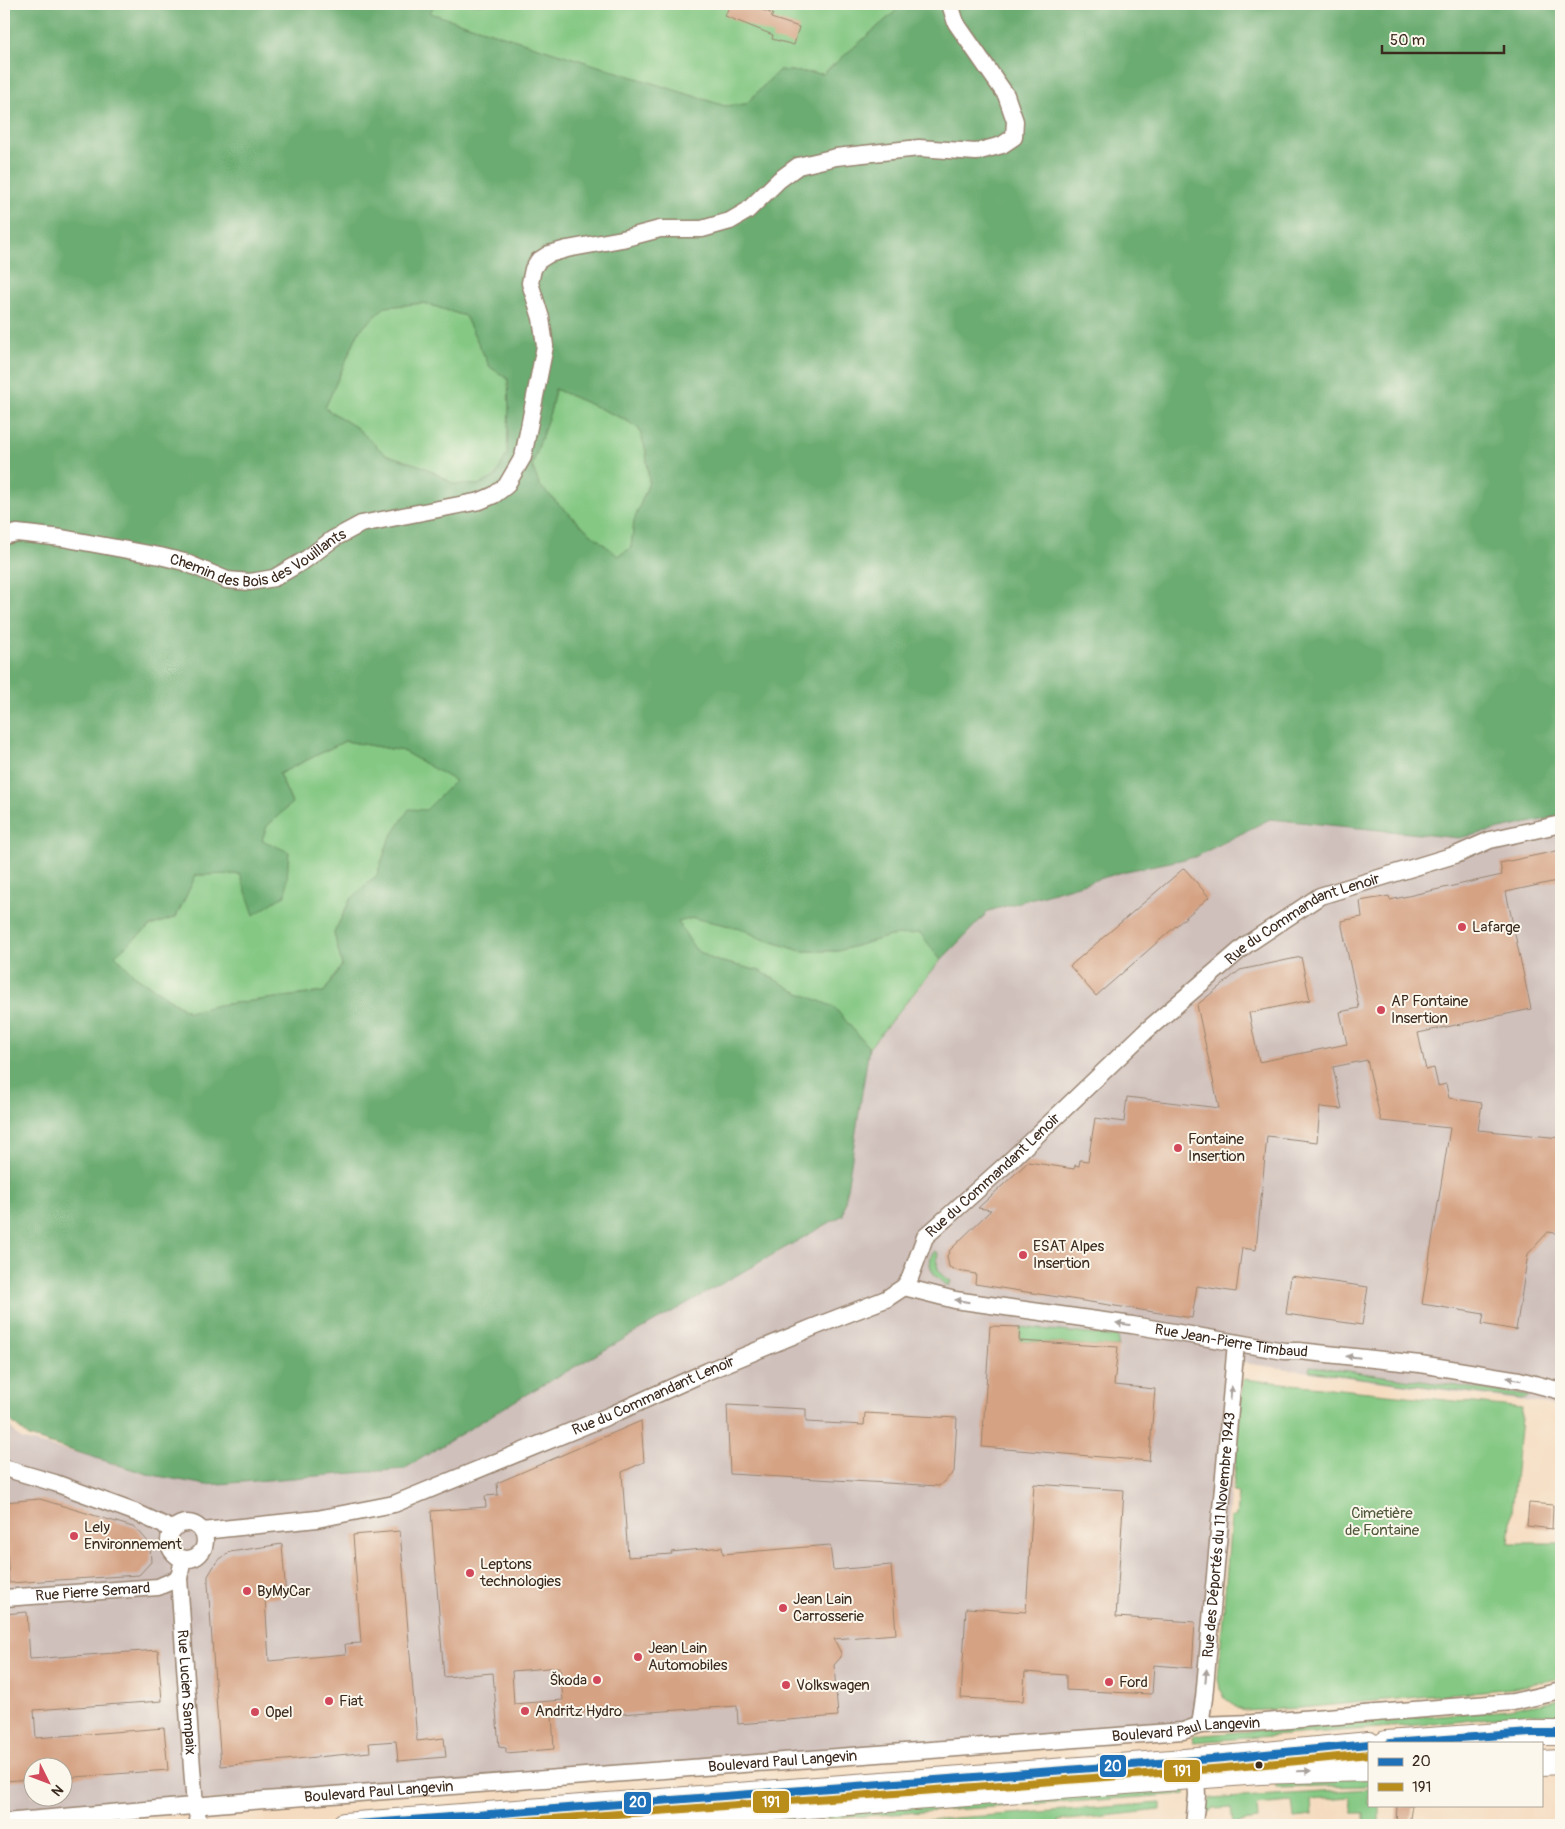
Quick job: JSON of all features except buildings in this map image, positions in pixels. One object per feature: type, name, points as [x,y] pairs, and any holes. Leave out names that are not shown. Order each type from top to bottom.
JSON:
[{"type":"main road","points":[[1399,1742],[1530,1732],[1561,1733]]},
{"type":"main road","name":"Boulevard Paul Langevin","points":[[344,1825],[1224,1758],[1368,1744]]},
{"type":"main road","points":[[1542,1763],[1561,1762]]},
{"type":"main road","points":[[557,1825],[1259,1772],[1368,1769]]},
{"type":"street","name":"Chemin des Bois des Vouillants","points":[[4,536],[17,533],[62,538],[160,556],[184,562],[227,580],[250,582],[274,578],[305,560],[333,539],[361,524],[480,501],[494,495],[506,486],[523,457],[545,346],[541,318],[530,283],[533,269],[538,261],[549,254],[567,249],[622,239],[660,229],[702,229],[730,221],[747,211],[779,180],[798,166],[836,157],[919,148],[976,152],[1002,145],[1014,137],[1015,121],[1006,95],[956,23],[950,4]]},
{"type":"street","name":"Rue du Commandant Lenoir","points":[[203,1531],[317,1519],[394,1504],[611,1415],[814,1327],[886,1300],[904,1287],[914,1268],[925,1237],[1012,1159],[1146,1031],[1246,945],[1320,896],[1458,854],[1490,840],[1561,824]]},
{"type":"street","name":"Rue Jean-Pierre Timbaud","points":[[904,1287],[955,1300],[1141,1326],[1284,1351],[1420,1364],[1520,1380],[1561,1391]]},
{"type":"street","name":"Rue des Déportés du 11 Novembre 1943","points":[[1200,1725],[1236,1343]]},
{"type":"street","points":[[4,1468],[55,1483],[137,1513],[172,1529]]},
{"type":"street","points":[[188,1522],[195,1524],[203,1531],[205,1543],[201,1553],[192,1559],[178,1557],[170,1549],[169,1536],[172,1529],[179,1524],[188,1522]]},
{"type":"street","name":"Rue Lucien Sampaix","points":[[183,1559],[179,1578],[195,1806],[200,1825]]},
{"type":"street","name":"Rue Pierre Semard","points":[[4,1598],[158,1587],[179,1578]]},
{"type":"street","name":"Boulevard Paul Langevin","points":[[4,1822],[1183,1731],[1200,1725],[1513,1702],[1561,1692]]},
{"type":"street","points":[[1194,1825],[1197,1795],[1196,1777]]},
{"type":"shaded area","points":[[1561,813],[1561,1406],[1242,1363],[1210,1727],[4,1816],[4,1420],[21,1439],[206,1485],[404,1469],[518,1399],[842,1215],[869,1048],[941,960],[989,911],[1126,871],[1195,857],[1270,819],[1459,838]]},
{"type":"green space","points":[[4,4],[435,4],[430,13],[725,106],[746,104],[779,70],[823,74],[904,4],[1561,4],[1561,816],[1459,838],[1270,819],[1195,857],[1126,871],[989,911],[941,960],[920,933],[890,936],[838,951],[801,951],[760,938],[740,928],[693,918],[678,922],[695,949],[714,960],[760,971],[795,991],[834,1007],[869,1048],[843,1215],[518,1399],[404,1469],[206,1485],[147,1474],[29,1437],[4,1415]],"holes":[[[424,303],[465,316],[490,367],[508,379],[507,454],[495,477],[478,485],[454,484],[424,467],[385,454],[357,428],[325,408],[359,331],[385,307]],[[555,389],[624,419],[639,429],[646,451],[649,482],[634,521],[631,548],[618,556],[582,526],[540,486],[532,466],[551,409]],[[345,741],[403,751],[455,781],[426,810],[409,809],[389,840],[377,875],[350,900],[334,933],[342,965],[324,992],[219,1005],[188,1012],[134,975],[115,955],[150,926],[176,917],[196,875],[240,874],[254,915],[286,894],[289,852],[262,840],[267,826],[292,803],[279,774]]]},
{"type":"green space","points":[[435,4],[904,4],[823,74],[779,70],[746,104],[725,106],[430,13]]},
{"type":"green space","points":[[424,303],[465,316],[490,367],[508,378],[507,454],[495,477],[478,485],[454,484],[424,467],[384,454],[357,428],[325,408],[359,331],[385,307]]},
{"type":"green space","points":[[555,389],[624,419],[639,428],[646,451],[649,482],[634,521],[631,549],[617,556],[540,486],[532,466],[551,409]]},
{"type":"green space","points":[[345,741],[403,751],[456,781],[426,810],[389,840],[377,875],[350,900],[334,933],[342,965],[324,992],[219,1005],[189,1012],[134,975],[114,955],[150,926],[176,917],[196,875],[240,874],[262,840],[267,826],[292,803],[279,774]]},
{"type":"green space","points":[[693,918],[740,928],[760,938],[801,951],[838,951],[890,936],[920,932],[941,960],[869,1048],[834,1007],[795,991],[760,971],[714,960],[695,949],[678,922]]},
{"type":"green space","points":[[934,1251],[938,1253],[937,1266],[940,1273],[951,1281],[949,1286],[939,1280],[932,1272],[930,1262]]},
{"type":"green space","points":[[1020,1327],[1118,1337],[1118,1347],[1019,1341]]},
{"type":"green space","points":[[1310,1366],[1530,1396],[1522,1399],[1309,1371]]},
{"type":"green space","name":"Cimetière de Fontaine","points":[[1243,1379],[1522,1408],[1509,1543],[1561,1543],[1561,1678],[1514,1688],[1301,1708],[1244,1711],[1234,1706],[1220,1689],[1218,1679],[1231,1518],[1236,1516],[1238,1493],[1233,1492]]},
{"type":"green space","points":[[1561,1699],[1561,1715],[1517,1715],[1444,1723],[1193,1742],[1192,1736],[1509,1709]]},
{"type":"green space","points":[[1368,1774],[1368,1786],[1276,1788],[1276,1776]]},
{"type":"green space","points":[[1184,1787],[1186,1794],[731,1825],[625,1825]]},
{"type":"green space","points":[[1368,1789],[1368,1806],[1379,1806],[1379,1825],[1364,1825],[1364,1813],[1353,1813],[1350,1797],[1311,1800],[1312,1816],[1294,1818],[1292,1802],[1257,1805],[1258,1820],[1233,1823],[1231,1807],[1213,1808],[1203,1819],[1201,1814],[1211,1799]]},
{"type":"green space","points":[[1161,1803],[1161,1810],[1058,1821],[1059,1825],[860,1825]]},
{"type":"transit line","name":"20","points":[[1404,1742],[1530,1733],[1561,1733]]},
{"type":"transit line","name":"20","points":[[344,1825],[1224,1758],[1368,1744]]},
{"type":"transit line","name":"191","points":[[472,1825],[1225,1768],[1368,1754]]},
{"type":"place","name":"Lafarge","points":[[1462,927]]},
{"type":"place","name":"AP Fontaine Insertion","points":[[1381,1010]]},
{"type":"place","name":"Fontaine Insertion","points":[[1178,1148]]},
{"type":"place","name":"ESAT Alpes Insertion","points":[[1023,1255]]},
{"type":"place","name":"Lely Environnement","points":[[74,1536]]},
{"type":"place","name":"Leptons technologies","points":[[470,1573]]},
{"type":"place","name":"ByMyCar","points":[[247,1591]]},
{"type":"place","name":"Jean Lain Carrosserie","points":[[783,1608]]},
{"type":"place","name":"Jean Lain Automobiles","points":[[638,1657]]},
{"type":"place","name":"Škoda","points":[[597,1680]]},
{"type":"place","name":"Ford","points":[[1109,1682]]},
{"type":"place","name":"Volkswagen","points":[[786,1685]]},
{"type":"place","name":"Fiat","points":[[329,1701]]},
{"type":"place","name":"Andritz Hydro","points":[[525,1711]]},
{"type":"place","name":"Opel","points":[[255,1712]]}]
